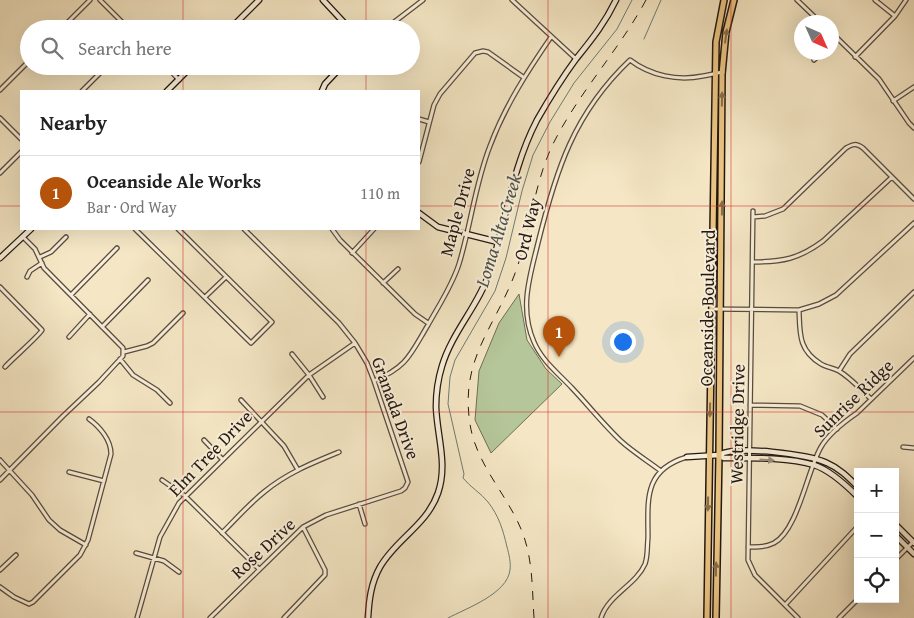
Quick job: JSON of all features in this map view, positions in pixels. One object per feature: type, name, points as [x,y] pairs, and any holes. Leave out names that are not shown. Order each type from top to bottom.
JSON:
[{"type":"main road","points":[[239,20],[259,0]]},
{"type":"main road","points":[[323,0],[342,20]]},
{"type":"main road","points":[[368,618],[369,599],[374,581],[381,567],[388,556],[428,513],[442,480],[443,465],[436,408],[440,374],[448,350],[481,293],[490,272],[518,164],[553,92],[600,30],[616,0]]},
{"type":"main road","name":"Oceanside Boulevard","points":[[707,618],[715,73],[716,42],[724,0]]},
{"type":"main road","name":"Oceanside Boulevard","points":[[716,618],[723,72],[726,32],[734,0]]},
{"type":"main road","points":[[168,90],[184,75]]},
{"type":"main road","points":[[322,90],[334,75]]},
{"type":"main road","points":[[420,214],[438,227],[498,242]]},
{"type":"main road","points":[[0,258],[30,230]]},
{"type":"main road","points":[[687,456],[719,455],[725,452],[750,451],[798,454],[816,458],[839,470],[854,483]]},
{"type":"main road","points":[[719,455],[724,458],[750,458],[814,465],[825,470],[854,493]]},
{"type":"main road","points":[[899,528],[914,543]]},
{"type":"main road","points":[[899,539],[914,554]]},
{"type":"street","points":[[70,20],[90,0]]},
{"type":"street","points":[[100,0],[120,20]]},
{"type":"street","points":[[397,20],[423,0]]},
{"type":"street","points":[[512,0],[576,60]]},
{"type":"street","points":[[797,0],[813,15]]},
{"type":"street","points":[[875,0],[895,16]]},
{"type":"street","points":[[855,57],[895,16],[906,0]]},
{"type":"street","name":"Maple Drive","points":[[374,381],[399,368],[409,357],[454,276],[475,192],[489,148],[503,113],[523,77],[551,37]]},
{"type":"street","points":[[839,41],[879,79],[914,128]]},
{"type":"street","points":[[420,158],[434,105],[440,94],[475,53],[488,52],[523,77]]},
{"type":"street","name":"Ord Way","points":[[661,470],[621,441],[546,361],[533,341],[528,321],[527,283],[550,195],[567,148],[590,107],[603,89],[630,60],[648,70],[670,77],[703,76],[723,72]]},
{"type":"street","points":[[0,90],[20,70]]},
{"type":"street","points":[[83,90],[98,75]]},
{"type":"street","points":[[174,75],[179,80]]},
{"type":"street","points":[[893,101],[914,87]]},
{"type":"street","points":[[0,118],[20,138]]},
{"type":"street","points":[[420,119],[430,122]]},
{"type":"street","points":[[753,217],[765,216],[783,209],[846,148],[854,144],[859,145],[914,200]]},
{"type":"street","points":[[0,173],[20,153]]},
{"type":"street","points":[[753,262],[784,261],[798,257],[811,250],[892,177]]},
{"type":"street","name":"Westridge Drive","points":[[753,211],[748,560],[755,575],[798,618]]},
{"type":"street","points":[[712,309],[799,310],[819,304],[836,294],[914,223]]},
{"type":"street","points":[[136,230],[251,343],[272,322],[179,230]]},
{"type":"street","name":"Granada Drive","points":[[245,230],[339,323],[367,363],[408,482],[401,491]]},
{"type":"street","points":[[333,230],[352,253],[383,284],[415,314],[428,323]]},
{"type":"street","points":[[352,253],[373,230]]},
{"type":"street","points":[[40,257],[51,252],[66,236]]},
{"type":"street","points":[[0,480],[99,382],[124,352],[124,348],[44,268],[35,249],[23,237]]},
{"type":"street","points":[[70,295],[117,248]]},
{"type":"street","points":[[27,276],[30,271],[42,263]]},
{"type":"street","points":[[383,284],[398,269]]},
{"type":"street","points":[[204,297],[226,277]]},
{"type":"street","points":[[102,326],[148,280]]},
{"type":"street","points":[[0,287],[42,330],[41,334],[25,346],[5,367]]},
{"type":"street","points":[[839,371],[850,354],[914,292]]},
{"type":"street","points":[[799,310],[802,343],[809,356],[822,365],[839,371],[871,399]]},
{"type":"street","points":[[124,352],[153,343],[183,313]]},
{"type":"street","points":[[68,337],[90,314]]},
{"type":"street","name":"Elm Tree Drive","points":[[137,618],[160,537],[170,516],[185,496],[309,375],[354,343]]},
{"type":"street","points":[[292,354],[309,375],[322,397]]},
{"type":"street","name":"Sunrise Ridge","points":[[748,547],[766,546],[775,542],[786,533],[816,458],[825,441],[914,358]]},
{"type":"street","points":[[120,359],[133,375],[157,390],[170,403]]},
{"type":"street","points":[[241,400],[284,446],[298,470]]},
{"type":"street","points":[[750,405],[800,406],[822,415],[837,429]]},
{"type":"street","points":[[0,587],[14,597],[29,604],[80,555],[86,545],[111,454],[106,437],[97,425],[89,420]]},
{"type":"street","points":[[204,440],[222,459]]},
{"type":"street","points":[[903,447],[914,448]]},
{"type":"street","points":[[222,533],[262,493],[298,470],[340,452]]},
{"type":"street","points":[[601,618],[610,602],[640,572],[644,564],[647,554],[648,494],[656,476],[675,460],[687,456]]},
{"type":"street","points":[[0,460],[32,495],[49,520],[60,530],[86,545]]},
{"type":"street","points":[[69,472],[104,482]]},
{"type":"street","points":[[162,480],[185,496],[259,570]]},
{"type":"street","name":"Rose Drive","points":[[210,618],[303,527],[326,515],[401,491]]},
{"type":"street","points":[[359,504],[365,524]]},
{"type":"street","points":[[284,618],[325,575],[325,570],[303,527]]},
{"type":"street","points":[[785,606],[854,530]]},
{"type":"street","points":[[897,558],[914,543]]},
{"type":"street","points":[[136,553],[164,561],[179,572]]},
{"type":"street","points":[[0,570],[16,555]]},
{"type":"street","points":[[839,618],[854,603]]},
{"type":"green space","points":[[519,294],[527,340],[546,369],[562,384],[491,453],[475,420],[479,371],[499,323]]},
{"type":"waterway","name":"Loma Alta Creek","points":[[448,618],[494,593],[507,579],[510,570],[504,535],[492,507],[463,478],[464,474],[448,404],[450,377],[455,360],[495,291],[506,258],[522,191],[533,155],[550,122],[574,83],[617,29],[632,0]]},
{"type":"waterway","points":[[644,39],[661,0]]},
{"type":"railway","points":[[534,618],[531,573],[525,540],[515,516],[485,465],[473,439],[468,401],[470,381],[480,346],[506,295],[520,259],[541,174],[554,142],[564,123],[624,36],[646,0]]},
{"type":"place","name":"Oceanside Ale Works","points":[[559,357]]}]
